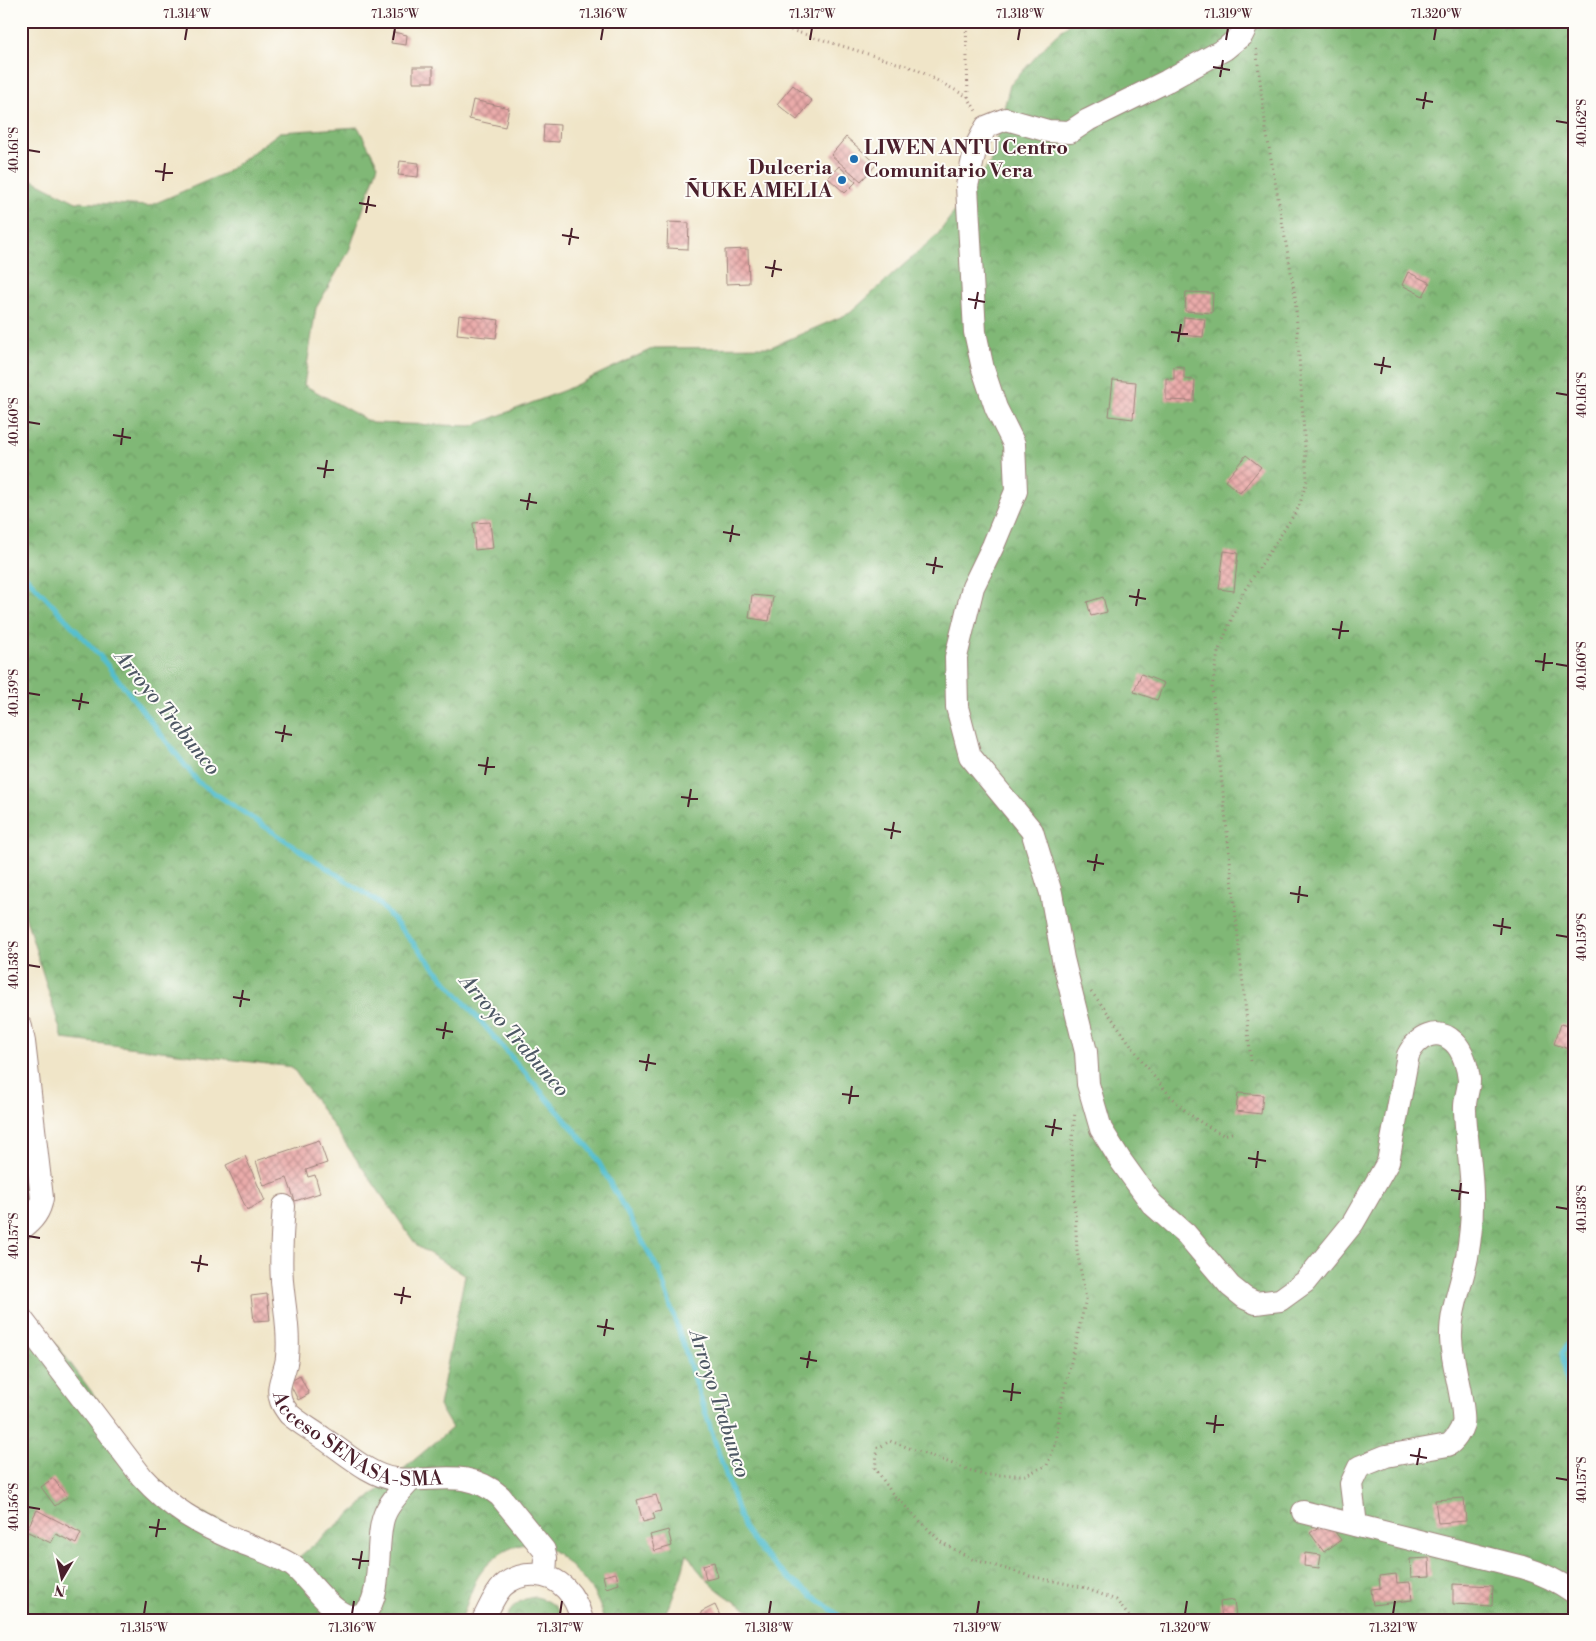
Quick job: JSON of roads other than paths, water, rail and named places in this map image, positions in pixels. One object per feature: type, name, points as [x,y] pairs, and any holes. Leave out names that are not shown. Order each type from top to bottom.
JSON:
[{"type":"street","points":[[1252,31],[1242,35],[1225,49],[1167,81],[1088,120],[1070,132],[1048,131],[1006,119],[986,127],[976,146],[967,186],[975,332],[983,368],[996,408],[1014,444],[1016,491],[973,587],[956,658],[957,707],[970,756],[1032,831],[1051,893],[1063,959],[1086,1052],[1088,1084],[1102,1129],[1121,1161],[1152,1204],[1186,1234],[1230,1286],[1245,1298],[1256,1303],[1280,1300],[1305,1282],[1353,1223],[1388,1162],[1408,1055],[1412,1046],[1427,1036],[1437,1034],[1446,1036],[1454,1041],[1460,1049],[1469,1081],[1464,1108],[1472,1204],[1467,1257],[1458,1294],[1451,1338],[1464,1424],[1453,1442],[1448,1445],[1386,1456],[1359,1468],[1351,1484],[1356,1525]]},
{"type":"street","points":[[21,1229],[35,1217],[39,1211],[42,1198],[22,1038]]},
{"type":"street","name":"Acceso SENASA-SMA","points":[[284,1206],[281,1255],[288,1345],[287,1362],[279,1384],[279,1392],[284,1406],[295,1419],[374,1472],[392,1479],[459,1478],[471,1480],[492,1489],[500,1496],[544,1550],[546,1558],[545,1576]]},
{"type":"street","points":[[21,1318],[152,1488],[175,1508],[202,1526],[288,1563],[302,1574],[338,1612],[354,1616],[368,1610],[372,1604],[376,1588],[380,1535],[384,1516],[394,1499],[411,1480]]},
{"type":"street","points":[[1303,1512],[1522,1567],[1542,1573],[1575,1593]]},
{"type":"street","points":[[483,1620],[502,1587],[522,1575],[534,1574],[556,1580],[566,1588],[578,1608],[582,1620]]},
{"type":"waterway","name":"Arroyo Trabunco","points":[[21,571],[100,656],[198,782],[378,902],[593,1152],[659,1271],[743,1527],[776,1567],[844,1620]]},
{"type":"waterway","points":[[1575,1335],[1562,1353],[1575,1428]]},
{"type":"place","name":"LIWEN ANTU Centro Comunitario Vera","points":[[854,159]]},
{"type":"place","name":"Dulceria ÑUKE AMELIA","points":[[842,180]]}]
